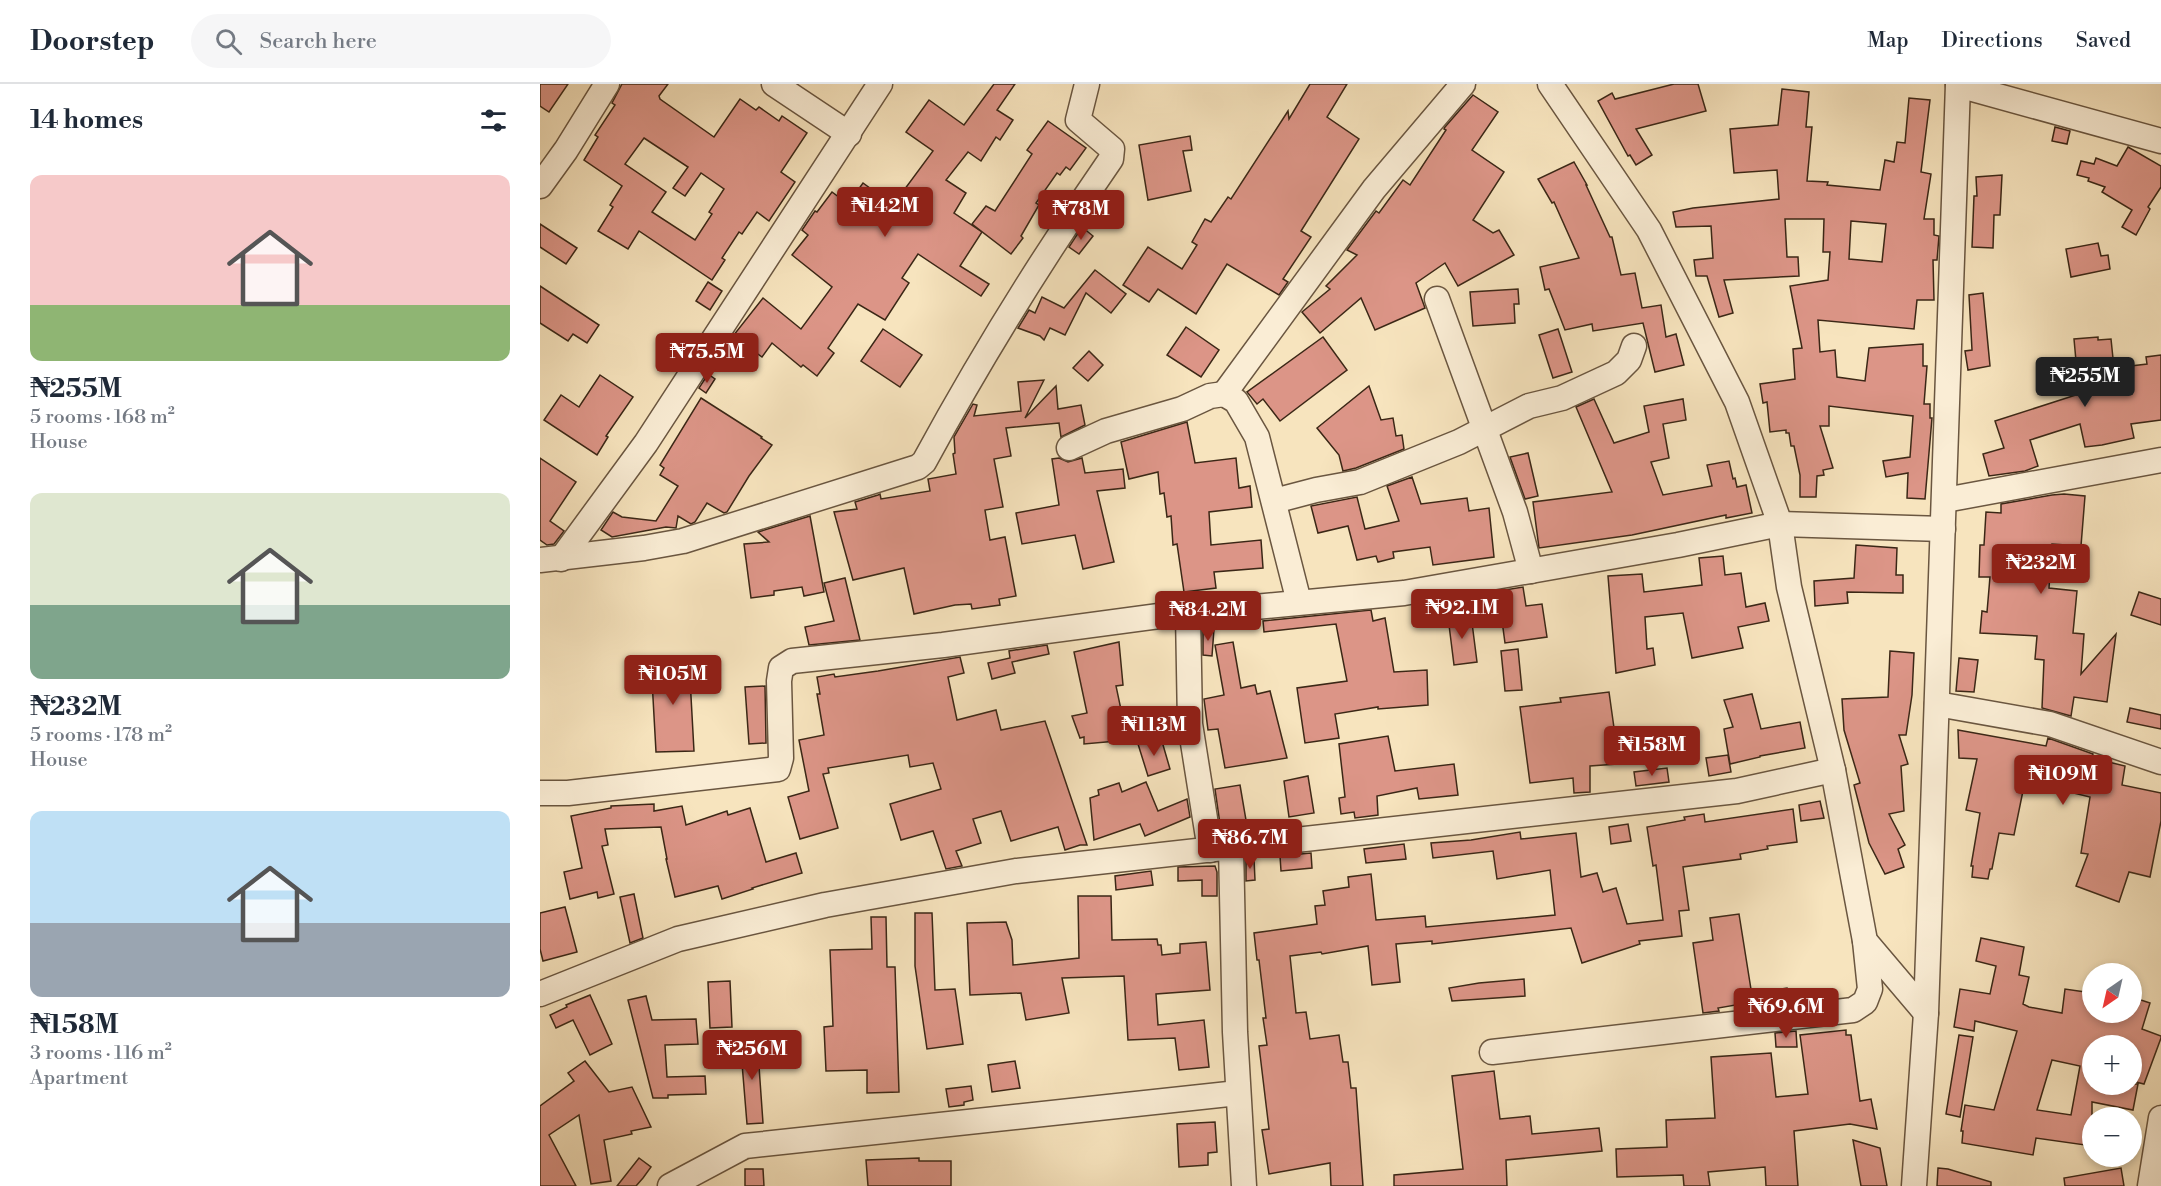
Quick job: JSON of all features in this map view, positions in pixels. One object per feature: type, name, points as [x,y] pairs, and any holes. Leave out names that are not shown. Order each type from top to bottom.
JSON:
[{"type":"street","points":[[540,186],[566,150],[607,84]]},
{"type":"street","points":[[774,84],[849,134]]},
{"type":"street","points":[[551,560],[646,443],[880,84]]},
{"type":"street","points":[[551,560],[683,541],[918,467],[924,462],[1009,311],[1111,159],[1112,149],[1078,120],[1087,84]]},
{"type":"street","points":[[1224,394],[1374,189],[1463,84]]},
{"type":"street","points":[[1492,1052],[1853,1010],[1865,1002],[1870,989],[1865,941],[1833,770],[1789,587],[1780,524],[1737,402],[1649,230],[1550,84]]},
{"type":"street","points":[[1914,1186],[1926,1013],[1958,85],[2161,141]]},
{"type":"street","points":[[1437,299],[1515,512],[1531,571]]},
{"type":"street","points":[[1274,501],[1360,482],[1459,442],[1529,406],[1562,398],[1616,373],[1629,360],[1634,346]]},
{"type":"street","points":[[1070,448],[1106,431],[1182,409],[1210,396],[1224,394],[1236,401],[1257,437],[1299,602]]},
{"type":"street","points":[[1945,500],[2161,460]]},
{"type":"street","points":[[540,793],[568,793],[778,769],[781,758],[779,681],[781,668],[792,661],[943,645],[1188,613],[1404,593],[1678,545],[1780,524],[1943,529]]},
{"type":"street","points":[[1188,613],[1190,724],[1221,849],[1244,1186]]},
{"type":"street","points":[[1937,704],[2050,724],[2161,762]]},
{"type":"street","points":[[540,994],[678,939],[825,905],[1016,871],[1737,791],[1833,770]]},
{"type":"street","points":[[1865,941],[1926,1013]]},
{"type":"street","points":[[670,1186],[745,1146],[1238,1093]]},
{"type":"street","points":[[2150,1186],[2161,1118]]},
{"type":"building","points":[[540,84],[568,84],[549,112],[540,106]]},
{"type":"building","points":[[622,84],[668,84],[659,96],[660,99],[714,137],[740,99],[756,110],[759,107],[779,121],[782,116],[807,133],[781,172],[795,182],[769,221],[757,212],[742,234],[739,232],[722,258],[725,260],[712,280],[639,231],[628,249],[598,231],[613,207],[610,205],[622,186],[584,160],[598,137],[595,135],[615,105],[612,103]],"holes":[[[644,138],[688,167],[673,188],[685,196],[701,173],[724,189],[709,212],[712,214],[695,240],[652,212],[666,192],[625,164]]]},
{"type":"building","points":[[994,84],[1015,84],[997,110],[1013,120],[1000,140],[996,137],[981,161],[968,152],[946,180],[966,193],[954,213],[982,232],[960,266],[989,284],[981,296],[918,254],[902,278],[909,283],[885,320],[858,304],[828,348],[834,353],[817,376],[803,365],[801,367],[772,343],[762,357],[733,336],[763,298],[801,329],[832,287],[792,255],[808,235],[802,230],[815,211],[817,212],[832,192],[848,204],[863,183],[893,205],[933,151],[906,132],[929,100],[964,125]]},
{"type":"building","points":[[1310,84],[1347,84],[1327,117],[1359,139],[1301,231],[1311,237],[1283,279],[1288,282],[1279,295],[1227,264],[1196,314],[1158,289],[1149,302],[1123,285],[1148,247],[1182,269],[1197,245],[1192,242],[1205,219],[1211,222],[1228,197],[1231,199],[1288,111],[1289,119]]},
{"type":"building","points":[[1674,84],[1698,84],[1706,111],[1636,129],[1652,155],[1636,165],[1630,155],[1628,156],[1598,101],[1612,93],[1615,99]]},
{"type":"building","points":[[1782,89],[1809,92],[1806,127],[1812,127],[1807,181],[1880,190],[1885,160],[1894,162],[1897,142],[1905,143],[1909,98],[1930,100],[1921,172],[1931,174],[1924,219],[1934,219],[1934,235],[1939,236],[1937,260],[1933,260],[1934,300],[1917,300],[1914,329],[1818,320],[1820,352],[1835,350],[1837,377],[1865,381],[1869,348],[1923,344],[1923,366],[1927,366],[1924,404],[1930,404],[1930,418],[1932,418],[1925,499],[1907,498],[1908,473],[1886,477],[1883,461],[1910,457],[1913,416],[1829,406],[1829,426],[1820,426],[1833,468],[1823,470],[1824,475],[1817,476],[1816,497],[1800,497],[1800,475],[1789,433],[1786,433],[1786,430],[1770,432],[1767,402],[1763,403],[1760,384],[1795,379],[1793,349],[1802,348],[1790,286],[1828,280],[1830,252],[1823,252],[1824,219],[1785,219],[1787,257],[1798,257],[1799,276],[1724,280],[1733,313],[1719,317],[1707,276],[1696,276],[1694,260],[1713,258],[1711,226],[1676,227],[1673,212],[1779,199],[1777,170],[1734,173],[1730,129],[1778,125]],"holes":[[[1851,221],[1886,224],[1882,262],[1849,259]]]},
{"type":"building","points":[[1473,95],[1498,112],[1472,150],[1504,172],[1473,220],[1493,233],[1499,230],[1514,255],[1458,286],[1445,263],[1416,283],[1425,308],[1375,330],[1361,298],[1320,333],[1302,312],[1330,289],[1326,286],[1357,255],[1347,250],[1376,211],[1379,213],[1403,180],[1410,185],[1446,130],[1445,127]]},
{"type":"building","points":[[1048,121],[1086,148],[1070,170],[1066,167],[1060,175],[1057,173],[1036,203],[1039,205],[1021,236],[1023,238],[1011,254],[972,224],[986,206],[995,211],[1032,154],[1027,150]]},
{"type":"building","points":[[2055,127],[2070,131],[2067,144],[2052,141]]},
{"type":"building","points":[[1190,136],[1192,150],[1183,151],[1191,191],[1148,200],[1139,145]]},
{"type":"building","points":[[2128,147],[2161,166],[2161,187],[2148,207],[2150,209],[2136,235],[2122,227],[2132,210],[2102,192],[2105,187],[2088,181],[2089,178],[2077,175],[2081,161],[2094,164],[2096,158],[2117,166]]},
{"type":"building","points":[[1574,162],[1612,237],[1621,275],[1635,273],[1642,308],[1661,305],[1666,337],[1676,334],[1684,365],[1655,372],[1643,323],[1593,331],[1592,324],[1565,330],[1549,289],[1545,290],[1540,267],[1579,258],[1554,202],[1552,203],[1538,179]]},
{"type":"building","points":[[2002,175],[2000,215],[1994,215],[1993,248],[1972,247],[1974,196],[1977,196],[1976,177]]},
{"type":"building","points":[[540,224],[577,248],[566,264],[540,247]]},
{"type":"building","points":[[1082,227],[1093,236],[1079,254],[1069,247]]},
{"type":"building","points":[[2098,243],[2101,256],[2108,255],[2110,269],[2071,277],[2066,249]]},
{"type":"building","points":[[1095,270],[1126,294],[1111,313],[1086,293],[1065,335],[1050,328],[1044,340],[1040,336],[1018,328],[1029,310],[1035,313],[1042,297],[1064,308]]},
{"type":"building","points":[[708,282],[722,291],[710,310],[696,301]]},
{"type":"building","points":[[540,286],[599,325],[587,343],[573,334],[568,341],[540,323]]},
{"type":"building","points":[[1518,289],[1519,304],[1514,304],[1515,323],[1473,326],[1470,292]]},
{"type":"building","points":[[1983,293],[1990,366],[1968,370],[1965,351],[1972,350],[1969,295]]},
{"type":"building","points":[[1186,327],[1219,350],[1201,377],[1167,355]]},
{"type":"building","points":[[883,329],[922,355],[900,387],[861,361]]},
{"type":"building","points":[[1558,329],[1572,372],[1553,378],[1539,335]]},
{"type":"building","points":[[1323,337],[1347,370],[1280,421],[1263,399],[1257,404],[1247,392]]},
{"type":"building","points":[[2098,337],[2098,340],[2111,339],[2114,368],[2147,364],[2146,357],[2161,355],[2161,420],[2131,424],[2134,438],[2102,445],[2085,447],[2080,424],[2030,440],[2038,466],[2025,471],[1989,476],[1983,454],[2004,448],[1995,421],[2079,394],[2074,339]]},
{"type":"building","points":[[1089,351],[1103,365],[1088,381],[1073,368]]},
{"type":"building","points":[[708,374],[715,379],[706,393],[699,388]]},
{"type":"building","points":[[600,375],[633,397],[606,436],[608,437],[597,455],[544,420],[561,395],[579,407]]},
{"type":"building","points":[[1044,380],[1025,418],[1056,386],[1058,409],[1081,405],[1085,425],[1061,437],[1059,423],[1006,428],[1011,456],[994,459],[1003,507],[985,510],[990,540],[1005,537],[1016,596],[999,599],[1000,605],[972,609],[971,604],[955,605],[914,614],[904,568],[853,580],[834,512],[857,509],[855,502],[880,494],[881,499],[930,491],[928,479],[956,474],[953,454],[955,453],[954,437],[973,404],[977,405],[974,416],[1021,411],[1018,382]]},
{"type":"building","points":[[1369,386],[1381,420],[1393,418],[1396,436],[1402,435],[1404,449],[1343,471],[1339,455],[1317,428]]},
{"type":"building","points":[[701,398],[772,445],[749,476],[727,512],[724,513],[707,503],[695,522],[691,524],[678,516],[676,528],[666,527],[612,537],[601,530],[613,512],[622,517],[656,521],[678,486],[660,475],[664,468],[660,465]]},
{"type":"building","points":[[1594,399],[1614,443],[1649,432],[1644,406],[1683,399],[1686,420],[1663,424],[1669,458],[1651,462],[1663,495],[1712,486],[1707,465],[1729,461],[1737,487],[1746,485],[1752,513],[1726,518],[1726,515],[1632,535],[1539,548],[1533,502],[1612,492],[1576,407]]},
{"type":"building","points":[[1187,422],[1195,463],[1236,458],[1239,488],[1250,486],[1252,507],[1209,512],[1211,545],[1261,540],[1263,568],[1214,572],[1216,588],[1184,592],[1177,544],[1173,545],[1171,516],[1167,517],[1164,493],[1160,494],[1158,472],[1129,479],[1121,442]]},
{"type":"building","points":[[1528,453],[1538,496],[1525,499],[1510,457]]},
{"type":"building","points":[[540,458],[576,482],[550,521],[564,531],[554,544],[547,545],[540,540]]},
{"type":"building","points":[[1059,458],[1068,462],[1082,458],[1085,473],[1123,469],[1125,488],[1097,491],[1114,562],[1083,569],[1075,535],[1022,544],[1016,513],[1059,505],[1052,459]]},
{"type":"building","points":[[1412,477],[1421,504],[1467,498],[1469,511],[1489,508],[1494,557],[1433,565],[1430,547],[1393,552],[1394,558],[1378,562],[1376,556],[1357,560],[1348,526],[1318,533],[1311,506],[1357,497],[1365,529],[1399,521],[1387,486]]},
{"type":"building","points":[[2064,494],[2085,496],[2081,546],[2052,544],[2049,588],[2077,591],[2073,633],[2084,634],[2081,674],[2116,634],[2107,702],[2074,697],[2071,716],[2042,708],[2044,660],[2035,659],[2037,636],[1980,633],[1982,611],[1987,612],[1990,577],[1979,577],[1980,545],[1984,545],[1986,512],[2001,513],[2001,504]]},
{"type":"building","points":[[810,516],[824,592],[804,596],[802,587],[774,591],[774,595],[751,598],[744,544],[769,542],[758,532]]},
{"type":"building","points":[[1856,545],[1897,548],[1896,575],[1903,575],[1903,593],[1847,592],[1848,603],[1815,606],[1814,581],[1854,578]]},
{"type":"building","points":[[1723,556],[1725,575],[1741,573],[1746,607],[1765,603],[1769,621],[1738,627],[1743,648],[1692,658],[1683,613],[1645,617],[1647,649],[1653,648],[1655,665],[1616,673],[1608,576],[1642,574],[1644,592],[1702,585],[1699,558]]},
{"type":"building","points":[[845,578],[860,640],[809,645],[805,627],[834,621],[824,583]]},
{"type":"building","points":[[1523,587],[1526,606],[1542,604],[1547,637],[1505,643],[1498,591]]},
{"type":"building","points":[[2139,592],[2161,599],[2161,625],[2131,615]]},
{"type":"building","points":[[1371,610],[1373,621],[1385,618],[1394,672],[1427,670],[1428,705],[1378,709],[1378,707],[1335,714],[1339,738],[1305,743],[1297,688],[1347,681],[1336,624],[1264,632],[1263,621]]},
{"type":"building","points":[[1471,615],[1477,662],[1454,665],[1448,617]]},
{"type":"building","points":[[1203,628],[1214,629],[1212,656],[1203,655]]},
{"type":"building","points":[[1119,642],[1123,685],[1116,686],[1124,724],[1127,724],[1128,740],[1084,744],[1084,737],[1080,738],[1072,716],[1087,713],[1074,652]]},
{"type":"building","points":[[1233,642],[1241,688],[1255,685],[1257,694],[1270,691],[1287,758],[1225,768],[1218,729],[1208,730],[1204,699],[1224,695],[1215,645]]},
{"type":"building","points":[[1047,645],[1049,654],[1012,662],[1015,673],[992,679],[988,663],[1010,658],[1009,651]]},
{"type":"building","points":[[1518,649],[1522,690],[1505,691],[1501,651]]},
{"type":"building","points":[[1890,651],[1914,653],[1912,695],[1906,735],[1899,735],[1908,764],[1901,766],[1904,811],[1889,814],[1905,845],[1898,849],[1904,867],[1885,874],[1869,843],[1854,785],[1860,783],[1844,730],[1842,699],[1888,697]]},
{"type":"building","points":[[960,657],[964,673],[948,677],[957,720],[996,710],[1001,730],[1045,721],[1087,845],[1065,850],[1058,827],[1011,841],[1001,811],[973,819],[981,843],[956,851],[962,866],[946,869],[933,831],[901,840],[890,804],[941,789],[933,763],[910,767],[908,755],[828,768],[829,773],[823,774],[838,828],[800,839],[788,797],[809,791],[799,740],[824,735],[817,694],[820,694],[817,677],[878,671]]},
{"type":"building","points":[[1959,658],[1978,660],[1974,692],[1956,691]]},
{"type":"building","points":[[689,660],[694,751],[656,752],[651,662]]},
{"type":"building","points":[[765,686],[766,743],[749,744],[745,687]]},
{"type":"building","points":[[1609,692],[1617,764],[1590,766],[1590,792],[1574,793],[1573,778],[1530,783],[1520,707],[1561,702],[1560,698]]},
{"type":"building","points":[[1752,694],[1761,729],[1800,722],[1805,748],[1730,764],[1724,729],[1733,727],[1724,700]]},
{"type":"building","points":[[2130,708],[2161,715],[2161,729],[2127,722]]},
{"type":"building","points":[[1170,710],[1174,729],[1157,732],[1153,713]]},
{"type":"building","points":[[1958,730],[2046,746],[2048,738],[2093,754],[2092,758],[2125,766],[2122,785],[2161,793],[2161,821],[2150,877],[2129,872],[2119,902],[2076,886],[2088,854],[2081,853],[2090,797],[2025,781],[2014,835],[1999,833],[1988,879],[1972,877],[1973,866],[1971,866],[1980,813],[1966,810],[1977,759],[1959,758]]},
{"type":"building","points":[[1388,736],[1395,771],[1454,764],[1458,795],[1419,799],[1417,788],[1377,796],[1378,815],[1355,818],[1354,812],[1341,814],[1339,798],[1345,797],[1339,744]]},
{"type":"building","points":[[1161,738],[1170,769],[1148,776],[1138,744]]},
{"type":"building","points":[[1728,755],[1731,772],[1709,776],[1706,758]]},
{"type":"building","points":[[1667,768],[1669,782],[1636,786],[1634,772]]},
{"type":"building","points":[[1308,776],[1314,813],[1289,817],[1284,781]]},
{"type":"building","points":[[1146,782],[1158,811],[1187,799],[1190,817],[1145,836],[1140,824],[1094,840],[1090,798],[1099,795],[1098,790],[1119,783],[1122,792]]},
{"type":"building","points":[[1240,785],[1246,820],[1220,824],[1215,789]]},
{"type":"building","points":[[1820,801],[1824,818],[1801,821],[1799,805]]},
{"type":"building","points":[[654,804],[654,811],[682,806],[686,825],[727,811],[728,815],[750,808],[766,862],[796,853],[802,873],[722,899],[718,886],[675,897],[661,827],[605,829],[608,845],[602,846],[614,894],[598,898],[597,892],[570,899],[564,872],[582,868],[571,816],[611,808],[611,806]]},
{"type":"building","points":[[1793,809],[1797,842],[1767,846],[1768,849],[1740,854],[1741,859],[1683,867],[1689,910],[1679,911],[1682,936],[1639,941],[1640,944],[1582,963],[1571,928],[1432,944],[1432,941],[1396,944],[1400,982],[1372,985],[1368,946],[1322,954],[1321,952],[1290,956],[1296,1013],[1306,1012],[1310,1039],[1339,1035],[1343,1062],[1348,1062],[1351,1088],[1356,1088],[1363,1186],[1331,1186],[1330,1163],[1269,1174],[1262,1130],[1269,1129],[1259,1046],[1267,1045],[1263,1018],[1266,1018],[1254,933],[1317,924],[1315,906],[1325,905],[1323,891],[1349,887],[1348,877],[1371,874],[1376,920],[1425,916],[1426,927],[1555,915],[1550,870],[1497,879],[1493,851],[1433,858],[1431,843],[1471,840],[1520,832],[1521,839],[1576,833],[1581,877],[1597,873],[1603,892],[1616,888],[1627,924],[1663,920],[1656,865],[1653,866],[1647,827],[1704,814],[1705,822]]},
{"type":"building","points":[[1628,824],[1631,841],[1611,844],[1609,827]]},
{"type":"building","points":[[1404,844],[1406,859],[1366,863],[1364,849]]},
{"type":"building","points":[[1311,853],[1312,868],[1281,871],[1280,856]]},
{"type":"building","points":[[1254,859],[1255,880],[1246,881],[1246,860]]},
{"type":"building","points":[[1215,866],[1217,896],[1202,896],[1202,880],[1178,881],[1178,867]]},
{"type":"building","points":[[1151,871],[1153,885],[1116,890],[1115,876]]},
{"type":"building","points":[[634,894],[643,938],[630,943],[620,897]]},
{"type":"building","points":[[1078,896],[1111,896],[1112,940],[1157,939],[1158,945],[1161,945],[1162,955],[1180,953],[1180,944],[1206,942],[1210,990],[1156,994],[1158,1025],[1204,1020],[1209,1067],[1179,1070],[1175,1038],[1128,1040],[1124,976],[1062,978],[1069,1013],[1026,1020],[1021,993],[970,995],[967,923],[1006,922],[1012,940],[1013,965],[1079,958]]},
{"type":"building","points":[[565,907],[577,952],[543,961],[540,949],[540,913]]},
{"type":"building","points":[[915,913],[932,913],[935,990],[955,989],[963,1044],[927,1049],[915,966]]},
{"type":"building","points":[[1739,914],[1753,1002],[1703,1013],[1693,943],[1713,940],[1710,918]]},
{"type":"building","points":[[871,917],[886,917],[887,967],[895,967],[899,1092],[867,1093],[867,1070],[826,1071],[824,1027],[833,1026],[830,950],[872,949]]},
{"type":"building","points":[[1981,938],[2024,947],[2019,975],[2029,977],[2023,1004],[2062,1013],[2065,989],[2082,992],[2082,1023],[2142,1023],[2142,1000],[2150,1003],[2142,1029],[2161,1036],[2161,1038],[2144,1084],[2142,1084],[2142,1035],[2082,1035],[2082,1095],[2136,1095],[2134,1107],[2118,1107],[2092,1102],[2092,1107],[2082,1107],[2082,1145],[2036,1138],[2033,1155],[1962,1143],[1963,1131],[1961,1131],[1965,1105],[1994,1110],[2017,1031],[1975,1021],[1974,1031],[1954,1027],[1960,989],[1990,994],[1996,966],[1976,961]],"holes":[[[2052,1060],[2080,1066],[2071,1115],[2037,1110]]]},
{"type":"building","points":[[1524,979],[1525,996],[1452,1001],[1449,988],[1479,983]]},
{"type":"building","points":[[730,981],[732,1027],[710,1028],[708,982]]},
{"type":"building","points":[[1787,988],[1790,1003],[1759,1007],[1756,993]]},
{"type":"building","points":[[590,995],[612,1044],[590,1055],[573,1020],[556,1028],[550,1015]]},
{"type":"building","points":[[646,996],[652,1020],[696,1019],[698,1044],[665,1045],[667,1077],[705,1076],[706,1094],[668,1095],[668,1098],[653,1098],[628,1000]]},
{"type":"building","points":[[1846,1030],[1846,1035],[1851,1035],[1860,1101],[1871,1099],[1877,1129],[1850,1124],[1794,1131],[1798,1186],[1766,1186],[1765,1167],[1708,1172],[1710,1186],[1684,1186],[1683,1175],[1617,1177],[1616,1149],[1667,1147],[1666,1120],[1715,1118],[1711,1057],[1771,1053],[1776,1097],[1808,1094],[1800,1035]]},
{"type":"building","points":[[1796,1031],[1797,1047],[1776,1047],[1775,1033]]},
{"type":"building","points":[[1959,1035],[1973,1037],[1960,1117],[1946,1114]]},
{"type":"building","points":[[757,1038],[763,1123],[747,1124],[740,1039]]},
{"type":"building","points":[[585,1061],[609,1092],[632,1087],[651,1127],[604,1140],[611,1181],[591,1184],[579,1115],[549,1135],[576,1186],[540,1186],[540,1106],[574,1081],[568,1073]]},
{"type":"building","points":[[1015,1061],[1020,1088],[992,1092],[988,1065]]},
{"type":"building","points":[[1494,1071],[1500,1119],[1530,1116],[1532,1134],[1599,1128],[1602,1151],[1506,1160],[1507,1186],[1394,1186],[1394,1175],[1463,1169],[1452,1076]]},
{"type":"building","points":[[971,1086],[973,1100],[964,1102],[964,1105],[949,1107],[946,1089]]},
{"type":"building","points":[[1215,1122],[1217,1152],[1208,1153],[1208,1165],[1179,1167],[1177,1124]]},
{"type":"building","points":[[1853,1140],[1880,1148],[1887,1186],[1861,1186]]},
{"type":"building","points":[[639,1158],[651,1167],[643,1178],[636,1186],[617,1186]]},
{"type":"building","points":[[919,1158],[919,1161],[951,1161],[951,1186],[868,1186],[866,1160]]},
{"type":"building","points":[[1938,1168],[1991,1182],[1991,1186],[1937,1186]]},
{"type":"building","points":[[2121,1168],[2124,1186],[2065,1186],[2064,1178]]},
{"type":"building","points":[[745,1169],[763,1169],[764,1186],[745,1186]]}]
